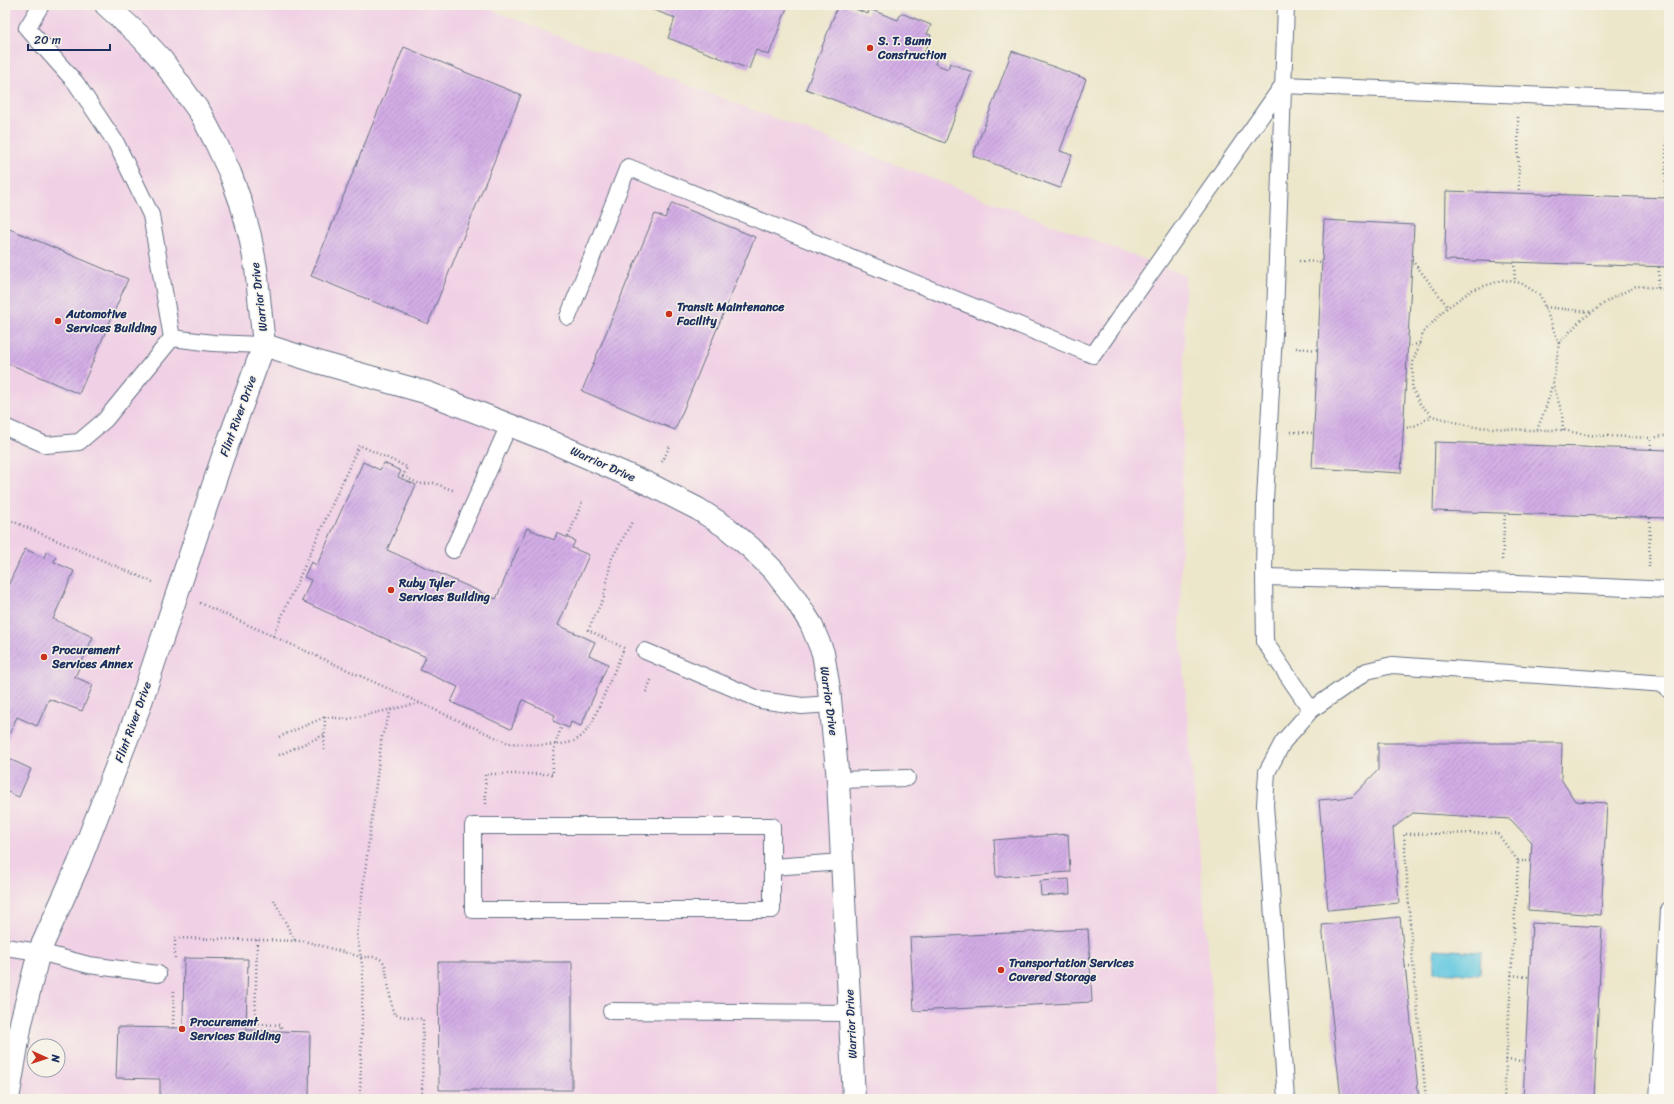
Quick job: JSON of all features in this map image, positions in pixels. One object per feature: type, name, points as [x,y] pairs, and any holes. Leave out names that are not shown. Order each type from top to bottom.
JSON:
[{"type":"street","name":"Warrior Drive","points":[[106,5],[140,36],[162,60],[200,114],[221,155],[241,204],[250,236],[256,268],[264,345],[321,363],[428,393],[545,439],[651,485],[691,506],[726,527],[751,548],[782,581],[794,597],[810,624],[823,654],[831,704],[838,780],[843,862],[854,1099]]},
{"type":"street","name":"Flint River Drive","points":[[8,1099],[21,1023],[39,952],[80,863],[139,708],[222,459],[264,345]]},
{"type":"lane","points":[[5,427],[46,445],[79,442],[105,420],[172,338],[151,215],[116,143],[76,83],[27,28],[41,5]]},
{"type":"lane","points":[[1286,5],[1275,315],[1265,500],[1265,642],[1310,710]]},
{"type":"lane","points":[[1283,85],[1668,101]]},
{"type":"lane","points":[[568,317],[628,167],[1093,355],[1283,85]]},
{"type":"lane","points":[[172,338],[213,343],[264,345]]},
{"type":"lane","points":[[453,550],[509,425]]},
{"type":"lane","points":[[1264,577],[1501,583],[1669,590]]},
{"type":"lane","points":[[646,651],[761,700],[802,706],[831,704]]},
{"type":"lane","points":[[1286,1099],[1265,805],[1267,772],[1283,742],[1310,710],[1367,670],[1392,665],[1666,684],[1669,690]]},
{"type":"lane","points":[[838,780],[908,778]]},
{"type":"lane","points":[[473,826],[772,826],[772,867],[772,910],[473,910],[473,826]]},
{"type":"lane","points":[[772,867],[843,862]]},
{"type":"lane","points":[[1658,1099],[1669,910]]},
{"type":"lane","points":[[5,947],[39,952],[89,965],[158,974]]},
{"type":"lane","points":[[611,1011],[850,1013]]},
{"type":"path","points":[[1517,95],[1518,193]]},
{"type":"path","points":[[1665,198],[1668,101]]},
{"type":"path","points":[[1412,260],[1448,307]]},
{"type":"path","points":[[1514,262],[1515,282]]},
{"type":"path","points":[[1658,288],[1659,266]]},
{"type":"path","points":[[1536,430],[1547,404],[1553,384],[1559,343],[1540,295],[1521,283],[1504,280],[1472,290],[1448,307],[1424,333],[1413,362],[1412,388],[1420,404],[1432,416],[1474,428],[1536,430],[1563,430],[1587,434],[1651,438],[1669,435]]},
{"type":"path","points":[[1559,343],[1580,320],[1609,300],[1636,286],[1658,288],[1669,292]]},
{"type":"path","points":[[1545,307],[1591,312]]},
{"type":"path","points":[[1407,345],[1420,344]]},
{"type":"path","points":[[1553,384],[1562,413],[1563,430]]},
{"type":"path","points":[[1403,429],[1417,425],[1432,416]]},
{"type":"path","points":[[1650,449],[1651,438]]},
{"type":"path","points":[[273,636],[359,445],[408,467],[403,476],[420,484],[434,483],[441,485],[475,500]]},
{"type":"path","points":[[661,464],[670,446]]},
{"type":"path","points":[[568,537],[582,502]]},
{"type":"path","points":[[1501,583],[1505,513]]},
{"type":"path","points":[[5,518],[177,593],[508,743],[554,744],[574,741],[583,735],[591,725],[624,648]]},
{"type":"path","points":[[1648,589],[1650,518]]},
{"type":"path","points":[[632,522],[611,560],[604,596],[588,630],[634,652],[646,651]]},
{"type":"path","points":[[279,737],[325,717],[348,719],[420,703]]},
{"type":"path","points":[[360,1099],[363,970],[357,936],[382,736],[391,710]]},
{"type":"path","points":[[324,750],[325,717]]},
{"type":"path","points":[[486,788],[485,774],[553,774],[552,755],[554,744],[562,725]]},
{"type":"path","points":[[279,755],[324,735]]},
{"type":"path","points":[[1426,1099],[1413,967],[1404,834],[1497,833],[1518,861],[1504,1099]]},
{"type":"path","points":[[1518,861],[1531,861]]},
{"type":"path","points":[[274,900],[295,941]]},
{"type":"path","points":[[174,960],[175,938],[304,941],[361,957],[382,960],[385,965],[394,1014],[423,1019],[422,1099]]},
{"type":"path","points":[[257,940],[255,1024],[281,1025],[281,1031]]},
{"type":"path","points":[[1405,967],[1413,967]]},
{"type":"path","points":[[1511,975],[1529,977]]},
{"type":"path","points":[[173,1028],[174,983]]},
{"type":"path","points":[[1414,1049],[1421,1049]]},
{"type":"path","points":[[1506,1060],[1525,1061]]},
{"type":"shaded area","points":[[5,5],[478,5],[1185,275],[1180,629],[1221,1099],[5,1099]]},
{"type":"water","points":[[1434,949],[1481,952],[1480,974],[1434,972]]},
{"type":"building","points":[[640,5],[788,5],[769,55],[756,50],[749,69],[668,38],[675,18]]},
{"type":"building","points":[[838,5],[845,5],[868,14],[869,9],[898,20],[901,13],[931,25],[927,34],[931,35],[924,53],[937,58],[935,64],[948,69],[950,63],[972,72],[945,143],[806,89]]},
{"type":"building","points":[[404,47],[521,95],[428,324],[311,276]]},
{"type":"building","points":[[1012,51],[1086,79],[1060,151],[1072,155],[1060,188],[973,156]]},
{"type":"building","points":[[1446,191],[1669,198],[1669,267],[1445,260]]},
{"type":"building","name":"Transit Maintenance Facility","points":[[672,203],[755,237],[675,430],[582,391],[655,214],[665,218]]},
{"type":"building","points":[[1324,220],[1414,225],[1401,473],[1312,468]]},
{"type":"building","name":"Automotive Services Building","points":[[5,227],[128,279],[79,394],[5,362]]},
{"type":"building","points":[[1435,442],[1669,450],[1669,518],[1433,511]]},
{"type":"building","name":"Ruby Tyler Services Building","points":[[363,462],[380,470],[384,463],[401,471],[398,477],[416,485],[387,550],[496,599],[527,528],[554,540],[557,533],[575,541],[572,548],[589,555],[558,625],[595,642],[589,655],[608,664],[581,726],[571,722],[569,728],[553,721],[555,715],[523,700],[511,729],[451,702],[458,687],[420,670],[426,657],[302,601],[311,580],[304,577],[311,562],[317,565]]},
{"type":"building","name":"Procurement Services Annex","points":[[25,549],[44,558],[46,552],[56,557],[54,562],[74,571],[53,619],[93,637],[75,677],[93,685],[82,711],[49,699],[37,726],[17,717],[5,744],[5,592]]},
{"type":"building","points":[[1378,743],[1562,743],[1561,779],[1575,801],[1607,803],[1601,915],[1528,910],[1532,842],[1510,819],[1413,813],[1393,828],[1399,903],[1328,910],[1319,800],[1352,797],[1378,770]]},
{"type":"building","points":[[5,757],[31,769],[19,797],[5,791]]},
{"type":"building","points":[[1068,834],[1070,872],[996,877],[994,840]]},
{"type":"building","points":[[1069,879],[1070,894],[1041,896],[1040,881]]},
{"type":"building","points":[[1400,917],[1419,1099],[1341,1099],[1322,925]]},
{"type":"building","points":[[1532,923],[1602,927],[1594,1099],[1523,1099]]},
{"type":"building","name":"Transportation Services Covered Storage","points":[[1088,929],[1092,1002],[914,1011],[910,938]]},
{"type":"building","name":"Procurement Services Building","points":[[184,958],[248,959],[246,1030],[310,1032],[309,1099],[160,1099],[160,1079],[116,1078],[118,1027],[183,1028]]},
{"type":"building","points":[[438,962],[572,962],[572,1090],[439,1090]]},
{"type":"place","name":"S. T. Bunn Construction","points":[[870,48]]},
{"type":"place","name":"Transit Maintenance Facility","points":[[669,314]]},
{"type":"place","name":"Automotive Services Building","points":[[58,321]]},
{"type":"place","name":"Ruby Tyler Services Building","points":[[391,590]]},
{"type":"place","name":"Procurement Services Annex","points":[[44,657]]},
{"type":"place","name":"Transportation Services Covered Storage","points":[[1001,970]]},
{"type":"place","name":"Procurement Services Building","points":[[182,1029]]}]
